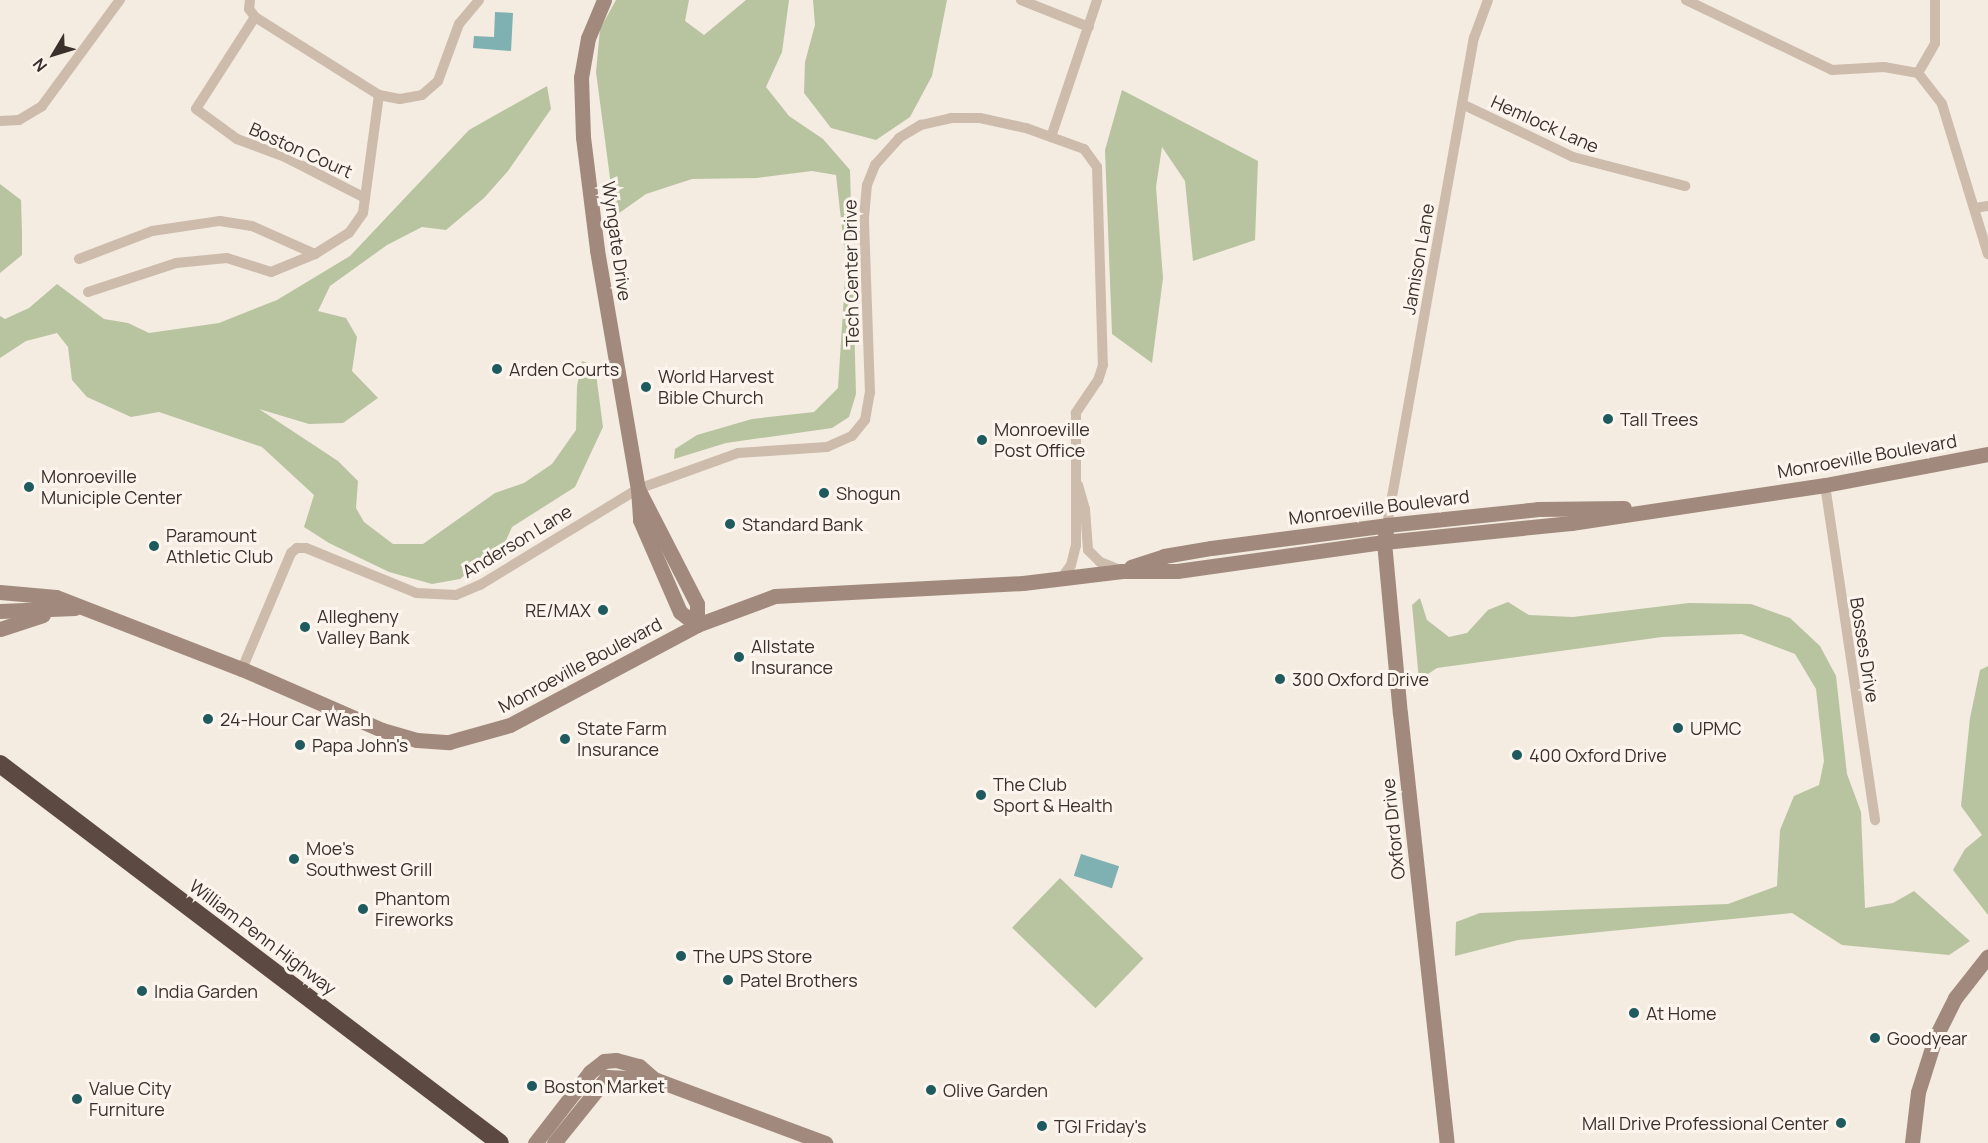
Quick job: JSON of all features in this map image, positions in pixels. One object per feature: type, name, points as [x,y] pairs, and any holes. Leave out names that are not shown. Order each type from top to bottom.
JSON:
[{"type":"highway","name":"William Penn Highway","points":[[0,764],[500,1143]]},
{"type":"main road","name":"Wyngate Drive","points":[[604,0],[583,57],[583,137],[597,250],[638,489],[640,520],[646,542],[680,612],[697,625]]},
{"type":"main road","name":"Monroeville Boulevard","points":[[0,592],[56,597],[75,608],[242,669],[382,730],[417,740],[449,742],[510,725],[697,625],[744,605],[793,593],[1061,579],[1122,571],[1177,570],[1384,542],[1571,523],[1645,509],[1825,485],[1988,454]]},
{"type":"main road","name":"Monroeville Boulevard","points":[[1122,571],[1171,555],[1387,525],[1538,509],[1645,509]]},
{"type":"main road","name":"Oxford Drive","points":[[1387,525],[1384,542],[1448,1138]]},
{"type":"main road","points":[[0,629],[54,612],[75,608]]},
{"type":"main road","points":[[0,611],[54,612]]},
{"type":"main road","points":[[1912,1143],[1918,1092],[1935,1038],[1955,998],[1988,956]]},
{"type":"main road","points":[[535,1143],[599,1064],[623,1061],[639,1066],[654,1079]]},
{"type":"main road","points":[[554,1143],[607,1077],[654,1079],[825,1143]]},
{"type":"street","points":[[0,121],[19,120],[42,106],[120,0]]},
{"type":"street","points":[[250,0],[249,9],[255,18],[379,95],[412,98],[431,89],[444,72],[459,24],[479,0]]},
{"type":"street","points":[[1021,0],[1089,27]]},
{"type":"street","points":[[1051,137],[1097,0]]},
{"type":"street","name":"Jamison Lane","points":[[1387,525],[1478,20],[1488,0]]},
{"type":"street","points":[[1686,0],[1832,70],[1884,67],[1918,74],[1942,104],[1988,254]]},
{"type":"street","points":[[1918,74],[1935,43],[1935,0]]},
{"type":"street","name":"Boston Court","points":[[255,18],[196,109],[237,139],[285,157],[365,198]]},
{"type":"street","points":[[88,292],[176,263],[227,258],[271,272],[315,254],[356,226],[365,198],[379,95]]},
{"type":"street","name":"Hemlock Lane","points":[[1462,104],[1573,157],[1685,186]]},
{"type":"street","name":"Tech Center Drive","points":[[638,489],[738,453],[827,447],[852,435],[869,408],[864,206],[875,165],[906,133],[944,119],[997,121],[1051,137],[1089,154],[1098,178],[1103,365],[1098,380],[1076,413],[1076,545],[1071,565],[1061,579]]},
{"type":"street","points":[[1975,208],[1988,206]]},
{"type":"street","points":[[79,259],[152,231],[220,221],[252,226],[315,254]]},
{"type":"street","name":"Tech Center Drive","points":[[1076,477],[1085,509],[1088,550],[1100,562],[1122,571]]},
{"type":"street","name":"Bosses Drive","points":[[1825,485],[1875,820]]},
{"type":"street","name":"Anderson Lane","points":[[242,669],[291,553],[297,548],[306,548],[403,589],[446,596],[480,585],[638,489]]},
{"type":"green space","points":[[616,0],[689,0],[685,21],[704,35],[746,0],[789,0],[782,52],[766,87],[789,116],[823,139],[850,170],[856,394],[849,417],[832,428],[726,443],[674,459],[675,449],[697,435],[752,419],[814,412],[838,388],[846,264],[836,175],[812,171],[757,178],[692,179],[646,194],[615,216],[596,72],[600,29]]},
{"type":"green space","points":[[813,0],[947,0],[932,76],[910,117],[876,140],[831,128],[804,93],[805,62],[815,25]]},
{"type":"green space","points":[[547,86],[551,109],[508,171],[484,198],[446,230],[422,227],[387,245],[330,286],[318,311],[346,318],[357,337],[352,371],[378,398],[343,423],[309,424],[259,409],[338,461],[358,481],[356,508],[364,522],[393,544],[423,544],[495,493],[524,483],[552,464],[576,430],[577,386],[582,361],[595,366],[603,427],[575,487],[512,527],[499,556],[483,560],[460,579],[432,584],[389,572],[329,543],[304,527],[314,495],[262,447],[159,412],[131,417],[87,397],[72,380],[68,347],[57,333],[26,341],[0,358],[0,316],[5,319],[29,308],[57,284],[104,319],[128,323],[149,333],[219,323],[277,300],[350,256],[469,130]]},
{"type":"green space","points":[[1122,90],[1258,161],[1255,240],[1193,261],[1185,181],[1162,147],[1156,187],[1163,278],[1152,363],[1112,334],[1105,150]]},
{"type":"green space","points":[[0,184],[21,200],[22,255],[0,273]]},
{"type":"green space","points":[[1420,598],[1427,620],[1449,637],[1467,633],[1488,610],[1508,602],[1529,615],[1573,617],[1689,603],[1751,604],[1790,618],[1820,646],[1836,676],[1847,774],[1861,812],[1865,908],[1893,903],[1914,891],[1970,941],[1949,955],[1842,945],[1792,913],[1518,940],[1455,956],[1456,922],[1480,913],[1728,904],[1777,886],[1780,830],[1794,796],[1819,785],[1824,761],[1816,689],[1795,654],[1742,634],[1662,637],[1437,668],[1419,680],[1412,605]]},
{"type":"green space","points":[[1988,666],[1988,915],[1953,870],[1965,849],[1982,835],[1961,806],[1970,718],[1980,670]]},
{"type":"green space","points":[[1060,878],[1143,959],[1096,1008],[1012,928]]},
{"type":"water","points":[[495,12],[513,13],[511,51],[473,48],[474,36],[494,37]]},
{"type":"water","points":[[1081,854],[1119,866],[1112,888],[1074,876]]},
{"type":"place","name":"Arden Courts","points":[[497,369]]},
{"type":"place","name":"World Harvest Bible Church","points":[[646,387]]},
{"type":"place","name":"Tall Trees","points":[[1608,419]]},
{"type":"place","name":"Monroeville Post Office","points":[[982,440]]},
{"type":"place","name":"Monroeville Municiple Center","points":[[29,487]]},
{"type":"place","name":"Shogun","points":[[824,493]]},
{"type":"place","name":"Standard Bank","points":[[730,524]]},
{"type":"place","name":"Paramount Athletic Club","points":[[154,546]]},
{"type":"place","name":"RE/MAX","points":[[603,610]]},
{"type":"place","name":"Allegheny Valley Bank","points":[[305,627]]},
{"type":"place","name":"Allstate Insurance","points":[[739,657]]},
{"type":"place","name":"300 Oxford Drive","points":[[1280,679]]},
{"type":"place","name":"24-Hour Car Wash","points":[[208,719]]},
{"type":"place","name":"UPMC","points":[[1678,728]]},
{"type":"place","name":"State Farm Insurance","points":[[565,739]]},
{"type":"place","name":"Papa John's","points":[[300,745]]},
{"type":"place","name":"400 Oxford Drive","points":[[1517,755]]},
{"type":"place","name":"The Club Sport & Health","points":[[981,795]]},
{"type":"place","name":"Moe's Southwest Grill","points":[[294,859]]},
{"type":"place","name":"Phantom Fireworks","points":[[363,909]]},
{"type":"place","name":"The UPS Store","points":[[681,956]]},
{"type":"place","name":"Patel Brothers","points":[[728,980]]},
{"type":"place","name":"India Garden","points":[[142,991]]},
{"type":"place","name":"At Home","points":[[1634,1013]]},
{"type":"place","name":"Goodyear","points":[[1875,1038]]},
{"type":"place","name":"Boston Market","points":[[532,1086]]},
{"type":"place","name":"Olive Garden","points":[[931,1090]]},
{"type":"place","name":"Value City Furniture","points":[[77,1099]]},
{"type":"place","name":"Mall Drive Professional Center","points":[[1841,1123]]},
{"type":"place","name":"TGI Friday's","points":[[1042,1126]]}]
